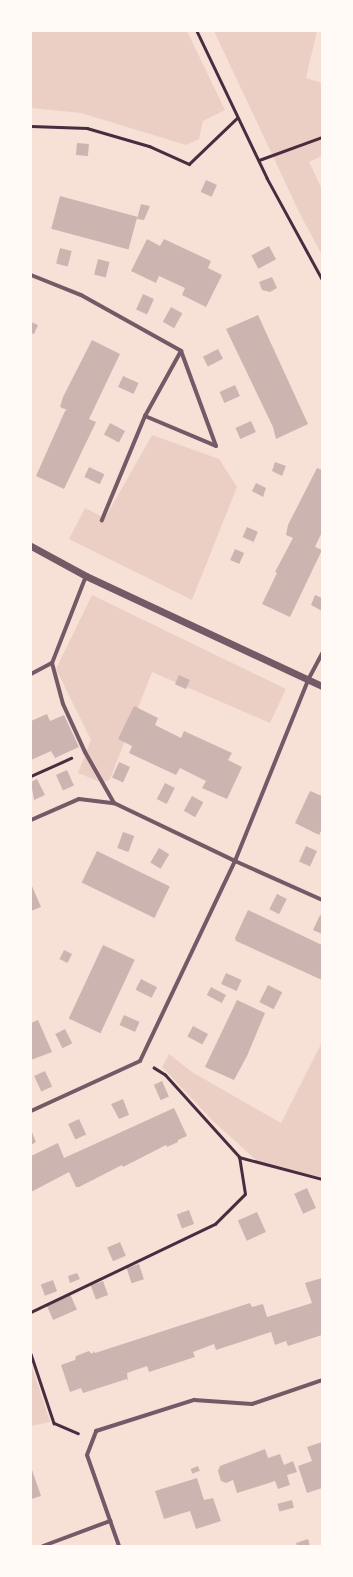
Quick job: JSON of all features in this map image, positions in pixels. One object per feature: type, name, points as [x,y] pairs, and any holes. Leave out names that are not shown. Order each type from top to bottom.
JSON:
[{"type":"street","points":[[31,276],[81,295],[181,351],[216,446],[145,416]]},
{"type":"street","points":[[102,520],[145,416],[181,351]]},
{"type":"street","points":[[31,546],[86,576],[322,686]]},
{"type":"street","points":[[86,576],[52,663],[62,704],[84,752],[114,803]]},
{"type":"street","points":[[31,1111],[140,1060],[235,861],[308,680],[322,654]]},
{"type":"street","points":[[31,674],[52,663]]},
{"type":"street","points":[[31,820],[80,799],[114,803],[235,861],[322,900]]},
{"type":"street","points":[[119,1546],[87,1455],[96,1431],[194,1400],[252,1404],[322,1380]]},
{"type":"street","points":[[43,1546],[110,1522]]},
{"type":"path","points":[[197,31],[259,160],[322,279]]},
{"type":"path","points":[[31,126],[87,128],[149,146],[189,164],[238,118]]},
{"type":"path","points":[[259,160],[322,137]]},
{"type":"path","points":[[31,776],[84,752]]},
{"type":"path","points":[[31,1312],[215,1224],[245,1194],[239,1157],[165,1075],[140,1060]]},
{"type":"path","points":[[239,1157],[322,1178]]},
{"type":"path","points":[[31,1354],[54,1423],[93,1439]]},
{"type":"shaded area","points":[[31,31],[187,31],[225,110],[203,121],[199,139],[186,145],[81,113],[31,108]]},
{"type":"shaded area","points":[[214,31],[317,31],[306,78],[322,83],[322,156],[309,162],[322,189],[322,255],[300,214]]},
{"type":"shaded area","points":[[152,435],[219,459],[237,487],[192,600],[69,539],[85,508],[105,518]]},
{"type":"shaded area","points":[[92,595],[286,689],[270,723],[152,672],[110,779],[103,783],[78,773],[91,740],[56,669]]},
{"type":"shaded area","points":[[322,1042],[322,1179],[257,1161],[213,1121],[162,1067],[169,1054],[192,1072],[281,1123]]},
{"type":"shaded area","points":[[31,1363],[50,1422],[31,1426]]},
{"type":"building","points":[[77,143],[89,144],[88,156],[76,155]]},
{"type":"building","points":[[206,180],[217,185],[212,197],[201,192]]},
{"type":"building","points":[[60,196],[137,217],[128,250],[51,229]]},
{"type":"building","points":[[141,204],[150,206],[144,220],[137,219]]},
{"type":"building","points":[[147,239],[160,246],[164,239],[211,261],[208,268],[222,275],[206,307],[182,295],[185,288],[159,276],[156,283],[131,271]]},
{"type":"building","points":[[269,246],[276,259],[258,269],[251,255]]},
{"type":"building","points":[[60,248],[72,251],[68,266],[56,264]]},
{"type":"building","points":[[98,259],[110,262],[106,277],[94,275]]},
{"type":"building","points":[[272,277],[277,288],[270,292],[262,290],[259,282]]},
{"type":"building","points":[[143,294],[154,299],[147,314],[136,310]]},
{"type":"building","points":[[171,307],[182,313],[174,328],[163,322]]},
{"type":"building","points":[[258,315],[308,424],[276,439],[273,427],[226,329]]},
{"type":"building","points":[[31,322],[38,325],[34,334],[31,333]]},
{"type":"building","points":[[92,340],[120,354],[89,419],[96,422],[64,489],[36,476],[65,411],[67,410],[60,407],[63,397]]},
{"type":"building","points":[[218,349],[223,359],[208,367],[203,357]]},
{"type":"building","points":[[123,376],[139,383],[134,394],[118,387]]},
{"type":"building","points":[[235,385],[240,396],[224,403],[219,392]]},
{"type":"building","points":[[251,421],[256,432],[240,439],[235,428]]},
{"type":"building","points":[[110,423],[125,431],[119,442],[104,434]]},
{"type":"building","points":[[275,462],[286,466],[282,476],[272,471]]},
{"type":"building","points":[[89,467],[104,474],[100,484],[84,477]]},
{"type":"building","points":[[317,468],[322,470],[322,532],[315,547],[322,550],[290,617],[262,604],[277,573],[275,572],[293,538],[286,535],[288,525]]},
{"type":"building","points":[[256,483],[266,488],[263,497],[252,491]]},
{"type":"building","points":[[247,527],[258,532],[253,542],[243,537]]},
{"type":"building","points":[[235,549],[244,553],[239,564],[230,560]]},
{"type":"building","points":[[315,595],[322,598],[322,611],[311,605]]},
{"type":"building","points":[[179,675],[190,680],[186,689],[175,684]]},
{"type":"building","points":[[134,706],[158,718],[155,725],[181,738],[184,731],[232,753],[228,760],[242,767],[227,799],[202,788],[206,781],[180,768],[176,775],[129,753],[132,746],[118,739]]},
{"type":"building","points":[[47,714],[50,721],[64,715],[79,747],[55,758],[51,751],[31,760],[31,721]]},
{"type":"building","points":[[119,762],[130,767],[123,782],[112,778]]},
{"type":"building","points":[[67,770],[74,786],[63,790],[56,775]]},
{"type":"building","points":[[37,779],[45,795],[34,800],[31,782]]},
{"type":"building","points":[[165,783],[175,788],[167,804],[157,799]]},
{"type":"building","points":[[310,791],[322,796],[322,829],[319,835],[295,823]]},
{"type":"building","points":[[192,796],[203,802],[195,817],[184,811]]},
{"type":"building","points":[[123,832],[134,836],[128,852],[117,848]]},
{"type":"building","points":[[306,846],[317,851],[310,866],[299,862]]},
{"type":"building","points":[[159,848],[169,854],[161,869],[150,863]]},
{"type":"building","points":[[97,851],[170,887],[154,918],[82,882]]},
{"type":"building","points":[[31,884],[41,907],[31,911]]},
{"type":"building","points":[[277,894],[287,899],[279,914],[269,909]]},
{"type":"building","points":[[248,910],[322,945],[322,980],[236,941],[235,938]]},
{"type":"building","points":[[320,915],[322,916],[322,934],[313,930]]},
{"type":"building","points":[[103,945],[135,960],[100,1033],[69,1018]]},
{"type":"building","points":[[64,950],[72,954],[67,963],[59,959]]},
{"type":"building","points":[[226,973],[242,980],[237,991],[221,984]]},
{"type":"building","points":[[141,979],[157,987],[152,998],[136,990]]},
{"type":"building","points":[[268,985],[282,992],[274,1009],[259,1002]]},
{"type":"building","points":[[211,987],[226,995],[222,1003],[207,995]]},
{"type":"building","points":[[237,1000],[265,1013],[247,1056],[234,1080],[205,1067]]},
{"type":"building","points":[[124,1015],[140,1022],[135,1032],[120,1025]]},
{"type":"building","points":[[38,1020],[52,1052],[31,1060],[31,1023]]},
{"type":"building","points":[[193,1026],[208,1034],[202,1045],[187,1037]]},
{"type":"building","points":[[65,1029],[72,1043],[62,1048],[55,1034]]},
{"type":"building","points":[[45,1071],[52,1086],[41,1091],[34,1076]]},
{"type":"building","points":[[162,1081],[169,1097],[161,1100],[154,1085]]},
{"type":"building","points":[[123,1099],[129,1115],[119,1119],[111,1104]]},
{"type":"building","points":[[174,1108],[187,1136],[178,1140],[178,1142],[167,1147],[166,1145],[123,1167],[122,1165],[79,1187],[76,1187],[69,1172],[31,1192],[31,1156],[58,1143],[64,1158]]},
{"type":"building","points":[[79,1119],[86,1134],[75,1139],[68,1124]]},
{"type":"building","points":[[31,1130],[36,1142],[31,1145]]},
{"type":"building","points":[[307,1188],[316,1208],[303,1214],[294,1194]]},
{"type":"building","points":[[189,1210],[194,1224],[182,1229],[177,1214]]},
{"type":"building","points":[[257,1212],[266,1232],[247,1241],[238,1221]]},
{"type":"building","points":[[120,1242],[126,1256],[113,1261],[107,1247]]},
{"type":"building","points":[[139,1264],[144,1279],[132,1283],[127,1268]]},
{"type":"building","points":[[77,1273],[80,1279],[70,1283],[68,1276]]},
{"type":"building","points":[[322,1278],[322,1335],[288,1346],[286,1341],[275,1345],[271,1332],[216,1350],[214,1344],[193,1352],[195,1357],[149,1372],[147,1366],[127,1373],[128,1382],[127,1379],[83,1393],[81,1388],[70,1392],[61,1365],[75,1360],[76,1356],[89,1351],[92,1354],[94,1351],[95,1353],[250,1303],[252,1307],[263,1304],[267,1317],[312,1303],[305,1283]]},
{"type":"building","points":[[53,1280],[57,1291],[45,1296],[41,1284]]},
{"type":"building","points":[[103,1281],[108,1295],[96,1300],[91,1285]]},
{"type":"building","points":[[70,1294],[77,1310],[53,1320],[46,1305]]},
{"type":"building","points":[[322,1442],[322,1488],[307,1493],[298,1466],[312,1461],[307,1447]]},
{"type":"building","points":[[265,1449],[268,1458],[280,1454],[284,1465],[293,1461],[297,1472],[287,1475],[290,1485],[278,1489],[275,1481],[237,1493],[233,1480],[226,1483],[221,1481],[218,1471],[220,1466]]},
{"type":"building","points":[[198,1466],[200,1471],[192,1474],[191,1469]]},
{"type":"building","points":[[31,1467],[41,1496],[31,1499]]},
{"type":"building","points":[[197,1478],[204,1500],[213,1498],[221,1521],[196,1529],[190,1511],[164,1519],[155,1491]]},
{"type":"building","points":[[292,1500],[294,1508],[279,1511],[277,1504]]},
{"type":"building","points":[[308,1539],[310,1546],[297,1546],[296,1543]]}]
